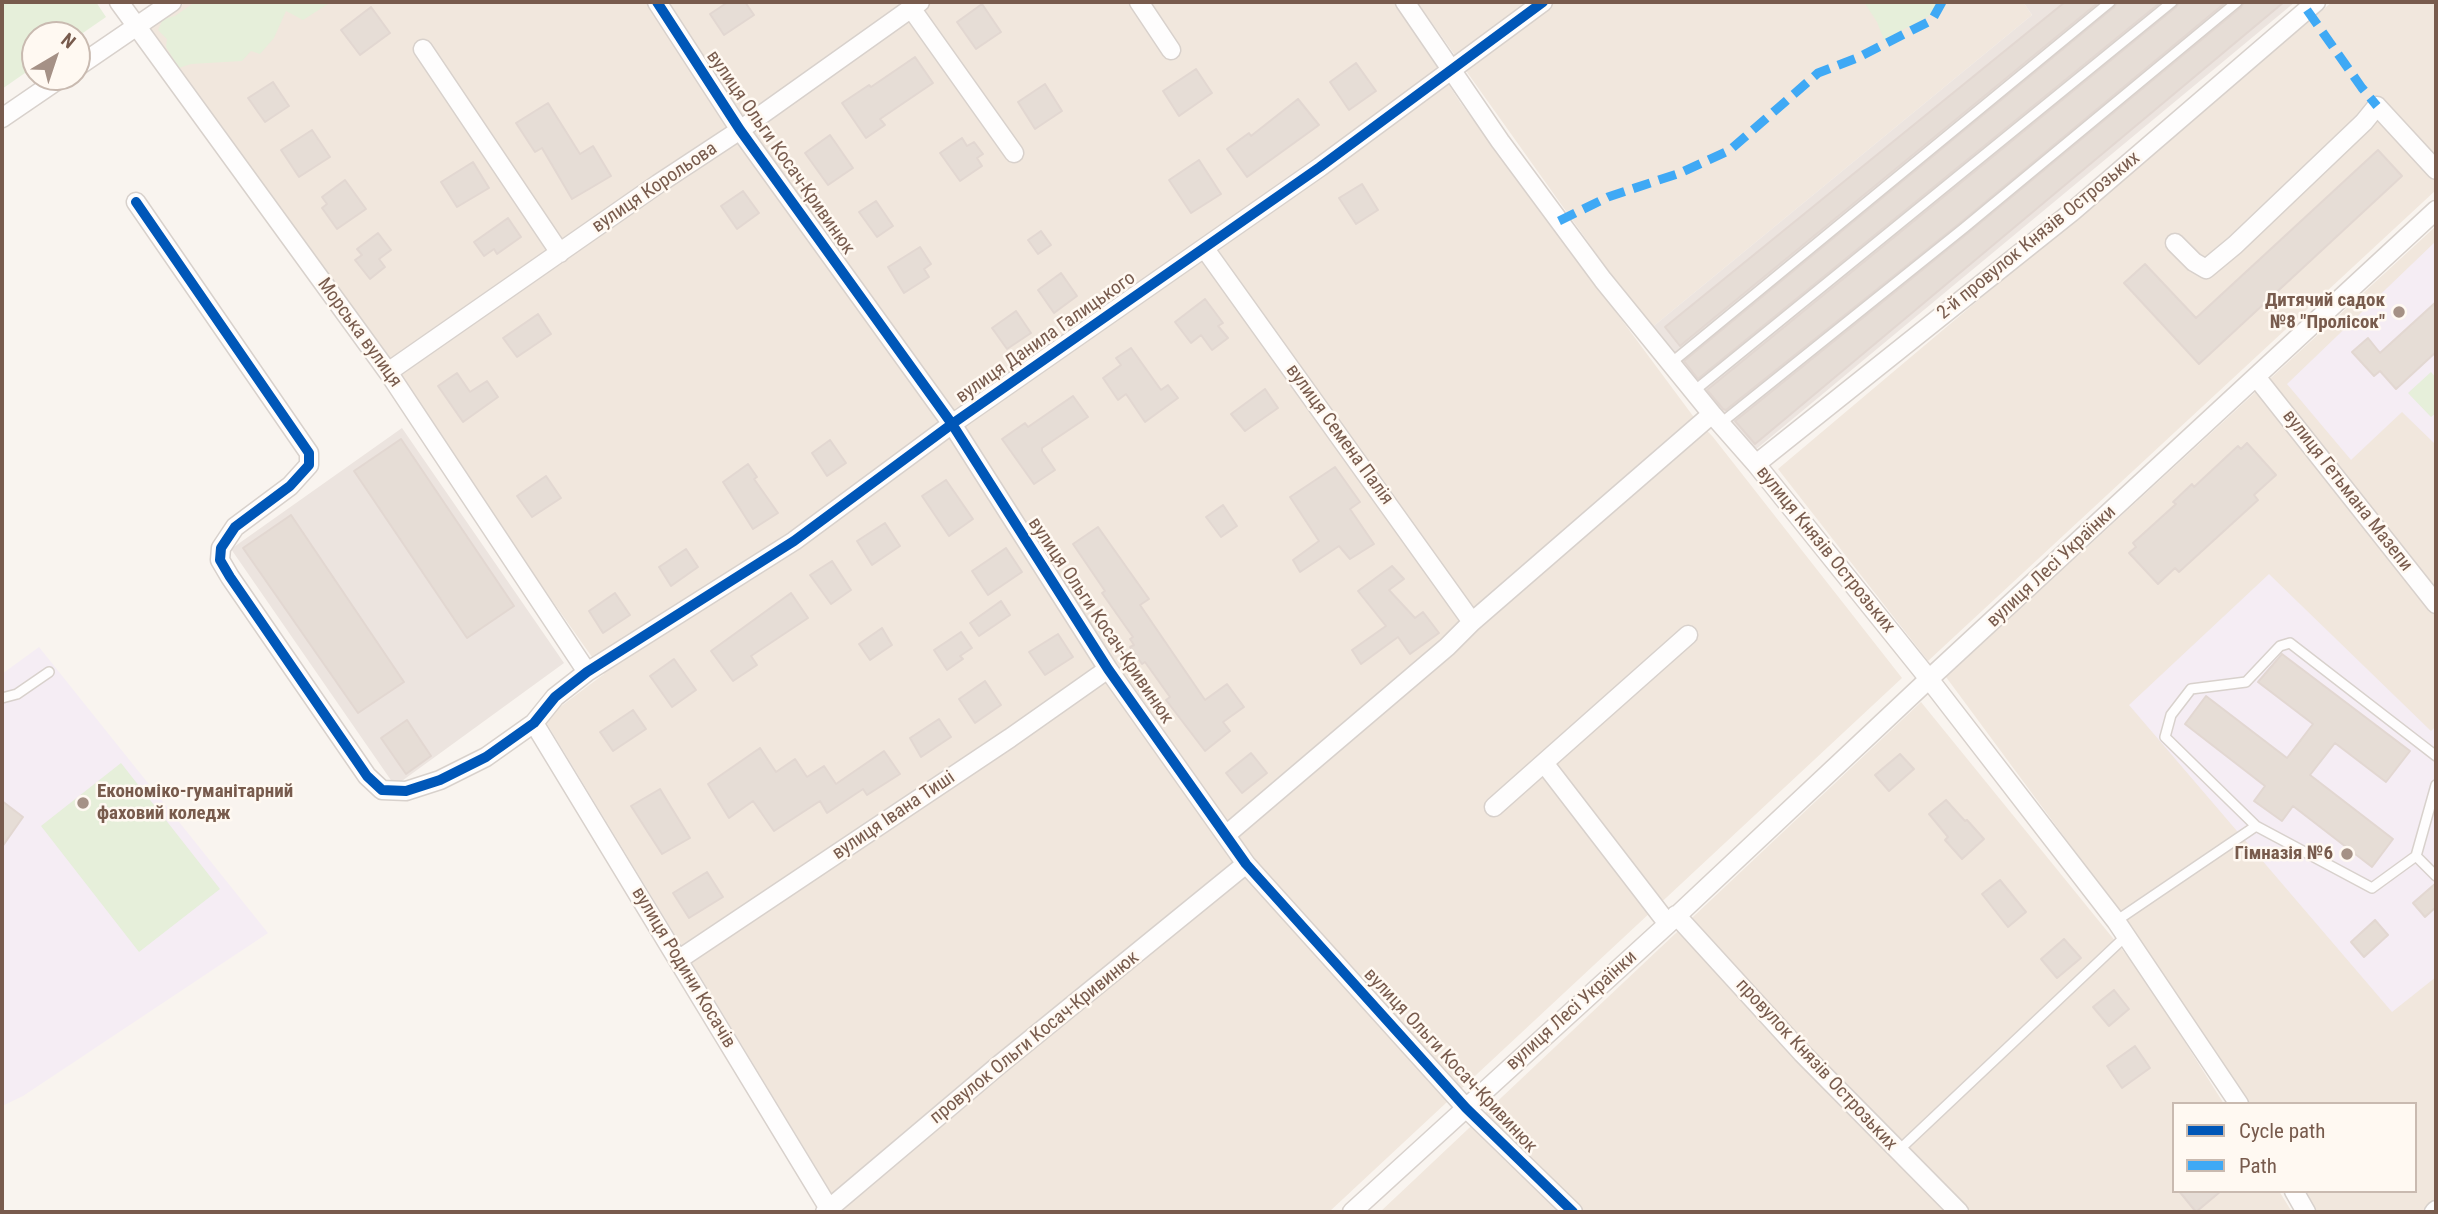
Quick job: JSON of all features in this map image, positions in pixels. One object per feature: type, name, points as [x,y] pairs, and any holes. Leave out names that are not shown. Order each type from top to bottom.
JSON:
[{"type":"street","name":"Морська вулиця","points":[[119,2],[388,372],[587,673]]},
{"type":"street","points":[[91,58],[172,2]]},
{"type":"street","name":"вулиця Ольги Косач-Кривинюк","points":[[657,2],[740,130],[952,424],[1108,669],[1246,864],[1466,1108],[1573,1212]]},
{"type":"street","points":[[1139,2],[1171,50]]},
{"type":"street","name":"вулиця Князів Острозьких","points":[[1405,2],[1500,141],[1603,280],[1756,464],[1928,679],[2121,928],[2238,1102]]},
{"type":"street","name":"вулиця Данила Галицького","points":[[136,202],[309,453],[309,465],[290,486],[235,527],[221,548],[220,560],[367,776],[382,790],[406,791],[440,780],[486,757],[534,723],[555,697],[587,673],[794,541],[952,424],[1320,167],[1543,2]]},
{"type":"street","name":"2-й провулок Князів Острозьких","points":[[1756,464],[2073,211],[2316,2]]},
{"type":"street","points":[[915,4],[1013,153]]},
{"type":"street","name":"вулиця Корольова","points":[[388,372],[740,130],[915,4]]},
{"type":"street","points":[[423,49],[560,253]]},
{"type":"street","points":[[2,118],[42,91]]},
{"type":"street","points":[[2175,243],[2194,262],[2206,269],[2364,122],[2377,106],[2436,170]]},
{"type":"street","name":"вулиця Лесі Українки","points":[[1352,1212],[2436,211]]},
{"type":"street","name":"вулиця Семена Палія","points":[[1205,249],[1472,622]]},
{"type":"street","name":"вулиця Гетьмана Мазепи","points":[[2258,378],[2436,604]]},
{"type":"street","points":[[1226,835],[1447,647],[1472,622],[1716,419]]},
{"type":"street","points":[[1494,807],[1688,635]]},
{"type":"street","name":"вулиця Івана Тиші","points":[[678,960],[999,746],[1108,669]]},
{"type":"street","name":"вулиця Родини Косачів","points":[[534,723],[828,1211]]},
{"type":"street","points":[[1544,763],[1672,919]]},
{"type":"street","name":"провулок Ольги Косач-Кривинюк","points":[[828,1211],[999,1065],[1246,864]]},
{"type":"street","name":"провулок Князів Острозьких","points":[[1672,919],[1959,1212]]},
{"type":"street","points":[[2295,1193],[2306,1212]]},
{"type":"lane","points":[[1671,363],[2110,2]]},
{"type":"lane","points":[[1693,391],[2172,2]]},
{"type":"lane","points":[[1716,419],[1964,228],[2237,2]]},
{"type":"lane","points":[[2436,756],[2290,643],[2280,646],[2246,682],[2191,689],[2171,715],[2165,737],[2256,826],[2372,888],[2416,856],[2436,785]]},
{"type":"lane","points":[[2,698],[17,694],[48,672]]},
{"type":"lane","points":[[1898,1151],[2121,928],[2256,826]]},
{"type":"lane","points":[[2416,856],[2436,876]]},
{"type":"shaded area","points":[[186,2],[1395,2],[1460,102],[1693,416],[1713,437],[1902,678],[1329,1212],[843,1212],[544,719],[604,674],[148,29]]},
{"type":"shaded area","points":[[1417,2],[2023,2],[2032,15],[1650,329]]},
{"type":"shaded area","points":[[2023,2],[2295,2],[1754,451],[1650,329],[2032,15]]},
{"type":"shaded area","points":[[2332,2],[2436,2],[2436,190],[1928,661],[1778,469]]},
{"type":"shaded area","points":[[2436,226],[2436,1212],[2315,1212],[2303,1193],[2417,1193],[2417,1102],[2245,1102],[2136,934],[1946,677]]},
{"type":"shaded area","name":"Дитячий садок №8 \"Пролісок\"","points":[[2436,241],[2436,445],[2402,412],[2351,460],[2287,384]]},
{"type":"shaded area","points":[[402,428],[564,663],[395,786],[231,549]]},
{"type":"shaded area","name":"Гімназія №6","points":[[2269,574],[2431,731],[2436,726],[2436,977],[2392,1012],[2129,705]]},
{"type":"shaded area","name":"Економіко-гуманітарний фаховий коледж","points":[[39,647],[268,933],[23,1096],[2,1106],[2,674]]},
{"type":"shaded area","points":[[1921,702],[2142,974],[2223,1102],[2172,1102],[2172,1193],[2280,1193],[2292,1212],[1380,1212]]},
{"type":"green space","points":[[2,2],[96,2],[106,17],[91,27],[91,21],[21,21],[21,76],[2,89]]},
{"type":"green space","points":[[195,2],[331,2],[303,20],[286,11],[274,38],[260,54],[251,51],[242,61],[191,64],[179,68],[166,47],[167,39],[158,30],[163,19],[175,16]]},
{"type":"green space","points":[[1864,2],[1938,2],[1929,16],[1884,40],[1877,22]]},
{"type":"green space","points":[[2431,372],[2436,378],[2436,413],[2431,417],[2408,393]]},
{"type":"green space","points":[[121,763],[220,889],[139,952],[41,826]]},
{"type":"building","points":[[728,2],[745,2],[754,15],[724,35],[710,14]]},
{"type":"building","points":[[2065,2],[2099,2],[1680,346],[1665,327]]},
{"type":"building","points":[[2117,2],[2161,2],[1698,379],[1684,361]]},
{"type":"building","points":[[2179,2],[2226,2],[1960,223],[1726,410],[1723,409],[1707,390]]},
{"type":"building","points":[[2244,2],[2284,2],[1755,444],[1735,421],[1968,233]]},
{"type":"building","points":[[982,4],[1001,32],[976,49],[957,22]]},
{"type":"building","points":[[371,7],[390,33],[360,55],[341,30]]},
{"type":"building","points":[[915,57],[933,83],[880,119],[885,125],[866,138],[842,103]]},
{"type":"building","points":[[1356,63],[1376,91],[1349,110],[1330,82]]},
{"type":"building","points":[[1196,69],[1212,93],[1179,116],[1163,91]]},
{"type":"building","points":[[273,82],[289,106],[265,122],[248,98]]},
{"type":"building","points":[[1045,84],[1062,111],[1035,129],[1018,102]]},
{"type":"building","points":[[1298,99],[1319,125],[1247,177],[1227,149],[1249,133],[1251,136]]},
{"type":"building","points":[[548,103],[580,154],[593,146],[611,176],[572,199],[542,148],[535,152],[516,123]]},
{"type":"building","points":[[312,130],[330,157],[299,177],[281,150]]},
{"type":"building","points":[[830,135],[853,168],[828,185],[805,153]]},
{"type":"building","points":[[962,138],[967,146],[974,142],[983,154],[977,158],[982,166],[960,181],[940,153]]},
{"type":"building","points":[[2378,150],[2402,176],[2199,364],[2124,283],[2145,264],[2196,318]]},
{"type":"building","points":[[1199,160],[1221,194],[1191,213],[1169,180]]},
{"type":"building","points":[[473,162],[489,188],[457,207],[441,182]]},
{"type":"building","points":[[345,180],[366,209],[337,229],[322,208],[327,204],[322,197]]},
{"type":"building","points":[[1362,184],[1378,210],[1356,224],[1339,198]]},
{"type":"building","points":[[743,191],[759,213],[737,229],[721,206]]},
{"type":"building","points":[[876,201],[893,226],[877,237],[859,212]]},
{"type":"building","points":[[508,218],[521,237],[497,254],[494,249],[484,256],[474,242]]},
{"type":"building","points":[[1041,231],[1051,245],[1038,254],[1028,240]]},
{"type":"building","points":[[378,233],[391,250],[379,259],[385,267],[370,279],[355,260],[362,255],[357,249]]},
{"type":"building","points":[[920,247],[931,264],[924,269],[929,277],[904,293],[888,267]]},
{"type":"building","points":[[1061,273],[1077,296],[1054,313],[1038,290]]},
{"type":"building","points":[[1205,299],[1223,323],[1218,326],[1228,338],[1212,350],[1201,335],[1191,343],[1175,322]]},
{"type":"building","points":[[2436,302],[2436,352],[2396,389],[2380,371],[2374,376],[2352,352],[2368,338],[2380,353]]},
{"type":"building","points":[[1016,311],[1031,333],[1007,349],[992,328]]},
{"type":"building","points":[[538,314],[551,334],[517,357],[503,338]]},
{"type":"building","points":[[1131,348],[1161,390],[1168,385],[1178,398],[1145,422],[1126,394],[1118,400],[1103,378],[1121,365],[1116,358]]},
{"type":"building","points":[[457,373],[470,392],[487,381],[498,397],[463,422],[438,386]]},
{"type":"building","points":[[1265,389],[1278,408],[1245,431],[1231,414]]},
{"type":"building","points":[[1073,396],[1088,417],[1042,448],[1055,470],[1034,484],[1002,439],[1025,423],[1028,427]]},
{"type":"building","points":[[401,439],[514,606],[467,638],[354,471]]},
{"type":"building","points":[[830,440],[846,463],[827,476],[812,453]]},
{"type":"building","points":[[2247,443],[2276,475],[2254,495],[2258,500],[2179,572],[2175,568],[2158,584],[2129,553],[2136,547],[2133,543],[2176,504],[2173,502],[2192,484],[2194,487],[2238,446],[2241,449]]},
{"type":"building","points":[[748,464],[757,477],[754,479],[778,513],[753,529],[723,482]]},
{"type":"building","points":[[1335,467],[1360,502],[1350,509],[1374,544],[1350,559],[1339,546],[1300,572],[1293,560],[1319,541],[1290,497]]},
{"type":"building","points":[[546,476],[561,498],[532,517],[517,496]]},
{"type":"building","points":[[946,480],[973,519],[949,536],[922,496]]},
{"type":"building","points":[[1223,505],[1237,526],[1221,537],[1206,517]]},
{"type":"building","points":[[291,515],[404,682],[358,713],[243,548]]},
{"type":"building","points":[[885,523],[900,546],[872,565],[857,541]]},
{"type":"building","points":[[1098,527],[1149,599],[1140,605],[1205,700],[1227,684],[1244,707],[1223,722],[1230,731],[1205,751],[1166,700],[1170,697],[1145,662],[1142,664],[1130,647],[1134,645],[1130,639],[1133,637],[1102,593],[1105,591],[1073,544]]},
{"type":"building","points":[[1006,548],[1022,572],[988,595],[972,571]]},
{"type":"building","points":[[686,549],[698,567],[671,586],[659,567]]},
{"type":"building","points":[[832,561],[851,590],[831,604],[810,575]]},
{"type":"building","points":[[1392,566],[1404,579],[1389,590],[1415,618],[1423,612],[1439,633],[1410,654],[1398,637],[1361,664],[1352,650],[1386,626],[1358,591]]},
{"type":"building","points":[[615,593],[630,615],[603,633],[589,611]]},
{"type":"building","points":[[791,593],[808,618],[751,656],[757,665],[733,681],[711,651]]},
{"type":"building","points":[[1001,601],[1010,615],[979,636],[970,623]]},
{"type":"building","points":[[882,628],[892,645],[870,660],[859,644]]},
{"type":"building","points":[[961,632],[972,648],[960,656],[963,659],[947,670],[934,650]]},
{"type":"building","points":[[1058,634],[1073,657],[1045,675],[1029,652]]},
{"type":"building","points":[[2282,654],[2410,751],[2386,782],[2335,743],[2310,775],[2393,839],[2372,867],[2293,806],[2282,821],[2254,801],[2265,786],[2185,724],[2206,696],[2287,758],[2313,724],[2258,682]]},
{"type":"building","points":[[674,659],[696,690],[672,707],[650,676]]},
{"type":"building","points":[[985,681],[1001,705],[975,723],[959,699]]},
{"type":"building","points":[[633,710],[646,729],[613,751],[600,732]]},
{"type":"building","points":[[939,719],[951,737],[921,757],[910,738]]},
{"type":"building","points":[[407,720],[431,756],[406,774],[381,738]]},
{"type":"building","points":[[760,748],[776,772],[795,759],[807,777],[824,766],[836,784],[884,751],[900,774],[867,795],[863,789],[827,813],[820,801],[774,831],[753,801],[729,818],[708,784]]},
{"type":"building","points":[[1251,753],[1267,773],[1242,793],[1226,773]]},
{"type":"building","points":[[1900,754],[1914,769],[1889,791],[1875,775]]},
{"type":"building","points":[[660,789],[690,838],[662,854],[631,806]]},
{"type":"building","points":[[1946,800],[1984,839],[1962,859],[1945,840],[1948,837],[1929,814]]},
{"type":"building","points":[[2,801],[23,817],[2,847]]},
{"type":"building","points":[[707,872],[723,897],[689,918],[673,893]]},
{"type":"building","points":[[2000,880],[2026,912],[2008,927],[1982,894]]},
{"type":"building","points":[[2436,883],[2436,907],[2425,917],[2413,903]]},
{"type":"building","points":[[2375,920],[2388,935],[2364,957],[2351,942]]},
{"type":"building","points":[[2064,939],[2081,958],[2057,978],[2041,959]]},
{"type":"building","points":[[2114,990],[2129,1009],[2109,1026],[2093,1007]]},
{"type":"building","points":[[2135,1046],[2150,1068],[2122,1088],[2107,1066]]},
{"type":"building","points":[[2181,1193],[2219,1193],[2196,1212]]},
{"type":"marked path","points":[[1559,221],[1608,197],[1680,173],[1730,150],[1818,73],[1857,58],[1932,20],[1942,2]]},
{"type":"marked path","points":[[2307,10],[2377,106]]},
{"type":"cycle path","points":[[657,2],[740,130],[952,424],[1108,669],[1246,864],[1466,1108],[1573,1212]]},
{"type":"cycle path","points":[[136,202],[309,453],[309,465],[290,486],[235,527],[221,548],[220,560],[367,776],[382,790],[406,791],[440,780],[486,757],[534,723],[555,697],[587,672],[794,541],[952,424],[1320,167],[1543,2]]},
{"type":"place","name":"Дитячий садок №8 \"Пролісок\"","points":[[2399,312]]},
{"type":"place","name":"Економіко-гуманітарний фаховий коледж","points":[[83,803]]},
{"type":"place","name":"Гімназія №6","points":[[2347,854]]}]
